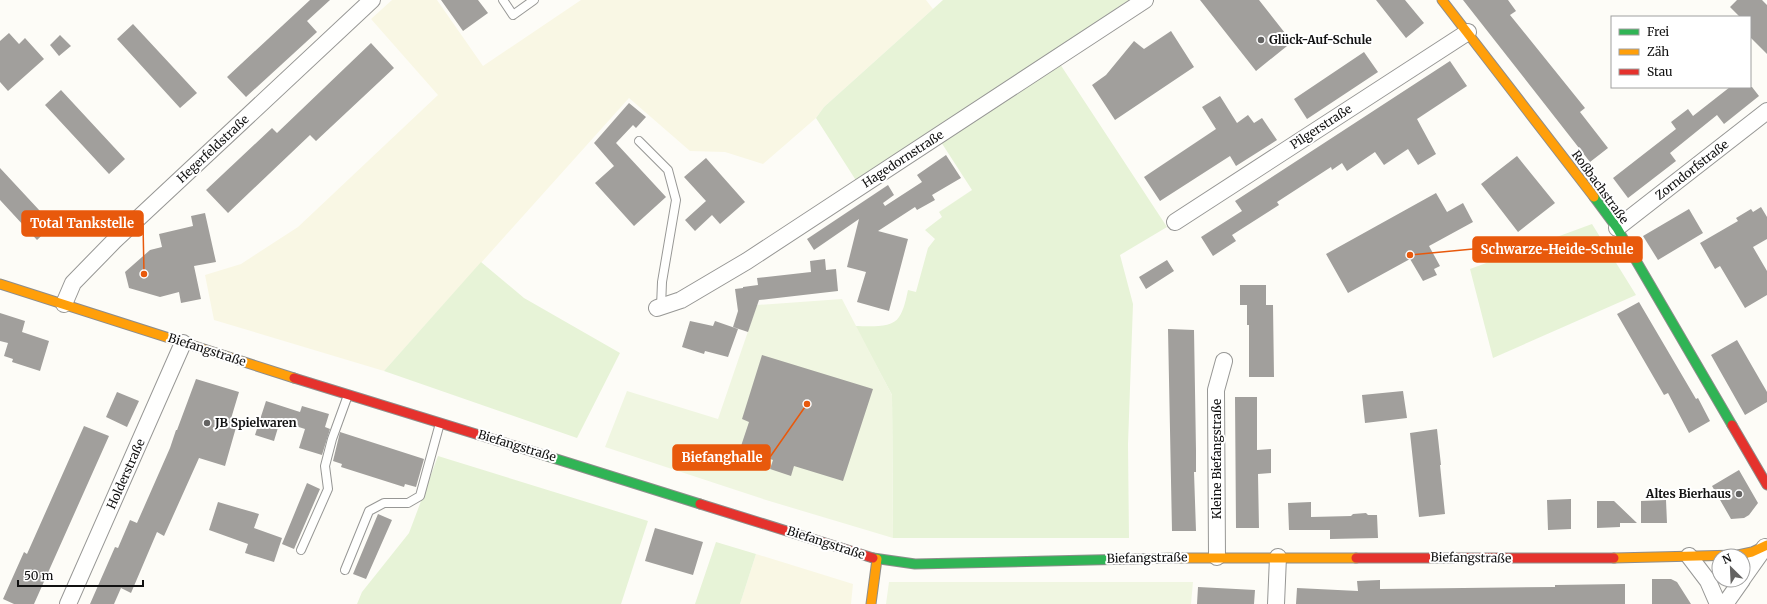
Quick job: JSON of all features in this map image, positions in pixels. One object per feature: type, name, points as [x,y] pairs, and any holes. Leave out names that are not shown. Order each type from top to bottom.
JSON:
[{"type":"main road","name":"Roßbachstraße","points":[[1442,0],[1468,32],[1616,228],[1767,485]]},
{"type":"main road","name":"Biefangstraße","points":[[0,284],[183,343],[877,559],[915,564],[1218,557],[1573,559],[1738,555],[1752,552],[1766,546]]},
{"type":"main road","points":[[871,604],[877,559]]},
{"type":"street","name":"Hegerfeldstraße","points":[[64,304],[73,283],[114,241],[372,0]]},
{"type":"street","name":"Hagedornstraße","points":[[659,308],[681,300],[747,261],[1145,0]]},
{"type":"street","name":"Pilgerstraße","points":[[1175,222],[1468,32]]},
{"type":"street","name":"Zorndorfstraße","points":[[1616,228],[1767,112]]},
{"type":"street","name":"Holderstraße","points":[[68,604],[183,343]]},
{"type":"street","name":"Kleine Biefangstraße","points":[[1218,557],[1216,390],[1224,361]]},
{"type":"street","points":[[1751,567],[1766,546]]},
{"type":"street","points":[[1689,556],[1708,581],[1718,604]]},
{"type":"street","points":[[1276,604],[1278,557]]},
{"type":"street","points":[[1725,604],[1736,588]]},
{"type":"lane","points":[[503,0],[513,15],[534,0]]},
{"type":"lane","points":[[639,141],[668,170],[676,200],[659,308]]},
{"type":"lane","points":[[301,550],[328,489],[325,466],[332,439],[348,394]]},
{"type":"lane","points":[[345,570],[369,511],[384,503],[408,503],[420,496],[440,423]]},
{"type":"shaded area","points":[[392,0],[437,0],[483,66],[581,0],[926,0],[933,9],[824,107],[816,118],[763,164],[725,152],[690,151],[629,98],[384,371],[214,320],[205,275],[241,264],[298,227],[438,95],[371,19]]},
{"type":"shaded area","points":[[756,554],[853,584],[851,604],[740,604]]},
{"type":"green space","points":[[943,0],[1129,0],[857,182],[816,118],[824,107]]},
{"type":"green space","points":[[1058,61],[1167,227],[1120,255],[1133,304],[1128,444],[1129,538],[893,538],[892,395],[855,326],[885,325],[896,321],[904,308],[908,290],[916,292],[928,248],[935,239],[925,230],[942,217],[939,212],[972,190],[941,142]]},
{"type":"green space","points":[[1592,224],[1636,295],[1493,358],[1470,269]]},
{"type":"green space","points":[[481,262],[524,298],[620,353],[577,438],[384,371]]},
{"type":"green space","points":[[842,299],[892,395],[893,538],[766,500],[605,447],[627,391],[718,419],[757,305]]},
{"type":"green space","points":[[438,456],[648,521],[621,604],[357,604],[362,592],[409,533]]},
{"type":"green space","points":[[716,542],[756,554],[740,604],[695,604]]},
{"type":"green space","points":[[889,582],[1193,582],[1191,604],[886,604]]},
{"type":"building","points":[[310,0],[330,0],[307,21],[317,32],[246,97],[227,77]]},
{"type":"building","points":[[441,0],[478,0],[488,13],[463,31]]},
{"type":"building","points":[[1200,0],[1259,0],[1292,42],[1256,71]]},
{"type":"building","points":[[1376,0],[1405,0],[1424,23],[1406,38]]},
{"type":"building","points":[[1463,0],[1508,0],[1516,11],[1510,15],[1585,108],[1580,112],[1608,148],[1590,162]]},
{"type":"building","points":[[1737,0],[1762,0],[1767,5],[1767,54],[1751,38],[1751,16],[1739,16],[1730,7]]},
{"type":"building","points":[[133,24],[197,93],[180,108],[117,39]]},
{"type":"building","points":[[1171,31],[1194,67],[1115,120],[1092,85],[1106,75],[1134,41],[1144,49]]},
{"type":"building","points":[[9,33],[19,44],[25,38],[44,59],[8,91],[0,82],[0,41]]},
{"type":"building","points":[[60,35],[71,46],[59,56],[50,45]]},
{"type":"building","points":[[371,43],[394,68],[316,141],[310,135],[228,213],[206,190],[272,128],[277,133]]},
{"type":"building","points":[[1364,52],[1378,72],[1307,119],[1294,99]]},
{"type":"building","points":[[1450,61],[1467,86],[1417,119],[1436,154],[1418,165],[1408,149],[1384,165],[1375,152],[1347,171],[1342,163],[1332,170],[1331,167],[1277,202],[1279,205],[1232,235],[1236,241],[1213,256],[1201,237],[1242,211],[1235,201]]},
{"type":"building","points":[[1752,87],[1759,96],[1724,124],[1717,115],[1670,153],[1676,161],[1628,198],[1613,178],[1676,129],[1671,122],[1688,109],[1693,116],[1729,88]]},
{"type":"building","points":[[61,90],[125,159],[109,174],[45,105]]},
{"type":"building","points":[[1220,96],[1237,123],[1248,115],[1254,123],[1262,118],[1277,140],[1236,166],[1230,156],[1160,201],[1144,177],[1216,129],[1202,107]]},
{"type":"building","points":[[629,103],[646,117],[636,128],[633,125],[616,143],[666,197],[634,226],[595,183],[614,166],[594,143]]},
{"type":"building","points":[[946,155],[961,178],[932,195],[935,200],[917,210],[915,207],[878,231],[908,239],[889,311],[857,302],[866,272],[847,267],[859,219],[814,250],[807,239],[888,185],[894,195],[883,203],[885,206],[922,182],[917,175]]},
{"type":"building","points":[[1517,156],[1555,203],[1518,232],[1481,184]]},
{"type":"building","points":[[706,158],[745,202],[720,224],[712,215],[695,231],[685,220],[706,201],[684,177]]},
{"type":"building","points":[[0,168],[53,225],[37,240],[0,200]]},
{"type":"building","points":[[1436,193],[1447,212],[1463,203],[1473,222],[1429,246],[1440,266],[1434,269],[1437,275],[1423,281],[1410,259],[1348,293],[1326,254]]},
{"type":"building","points":[[1761,207],[1767,217],[1767,239],[1753,247],[1767,271],[1767,295],[1745,308],[1720,266],[1715,269],[1700,243],[1738,221],[1736,218],[1751,209],[1753,212]]},
{"type":"building","points":[[1689,209],[1703,233],[1658,260],[1643,236]]},
{"type":"building","points":[[205,213],[216,262],[194,266],[201,299],[181,303],[179,292],[160,297],[129,288],[125,272],[150,250],[162,247],[159,234],[193,226],[191,216]]},
{"type":"building","points":[[825,259],[826,270],[836,269],[838,291],[759,300],[748,332],[733,327],[738,311],[735,289],[758,285],[757,278],[811,272],[810,261]]},
{"type":"building","points":[[1167,260],[1174,271],[1146,289],[1139,277]]},
{"type":"building","points":[[1240,285],[1266,285],[1266,305],[1273,305],[1274,377],[1249,377],[1249,325],[1247,325],[1247,305],[1240,305]]},
{"type":"building","points":[[1639,302],[1696,399],[1698,398],[1710,421],[1689,433],[1668,393],[1664,395],[1617,314]]},
{"type":"building","points":[[0,313],[25,321],[22,332],[49,341],[40,371],[12,362],[13,359],[4,356],[8,343],[0,341]]},
{"type":"building","points":[[690,321],[713,326],[715,321],[738,329],[728,357],[705,351],[704,354],[682,347]]},
{"type":"building","points":[[1168,329],[1194,330],[1196,472],[1194,472],[1196,531],[1172,531]]},
{"type":"building","points":[[1737,340],[1767,392],[1767,402],[1745,415],[1711,355]]},
{"type":"building","points":[[762,355],[873,389],[843,481],[794,466],[791,476],[770,469],[773,460],[740,449],[749,422],[742,419]]},
{"type":"building","points":[[196,379],[239,392],[230,422],[237,424],[225,466],[199,458],[164,536],[157,532],[131,593],[121,588],[114,604],[90,604],[115,547],[118,548],[130,520],[137,523],[170,448]]},
{"type":"building","points":[[1403,391],[1407,418],[1365,423],[1362,395]]},
{"type":"building","points":[[117,392],[139,401],[127,427],[106,417]]},
{"type":"building","points":[[1235,397],[1257,397],[1257,450],[1271,449],[1271,473],[1258,474],[1259,528],[1236,528]]},
{"type":"building","points":[[266,401],[300,412],[302,406],[329,414],[325,427],[330,429],[322,455],[299,448],[305,429],[280,421],[274,441],[255,435]]},
{"type":"building","points":[[84,426],[109,436],[34,604],[14,604],[3,599],[24,552],[27,554]]},
{"type":"building","points":[[1437,429],[1445,514],[1419,517],[1410,433]]},
{"type":"building","points":[[340,432],[424,459],[416,487],[405,484],[404,487],[341,467],[342,464],[333,461]]},
{"type":"building","points":[[1739,470],[1758,503],[1749,515],[1744,518],[1731,519],[1712,486]]},
{"type":"building","points":[[307,483],[320,489],[294,549],[282,544]]},
{"type":"building","points":[[1571,499],[1571,529],[1548,530],[1547,500]]},
{"type":"building","points":[[1666,500],[1667,523],[1641,523],[1641,501]]},
{"type":"building","points":[[1597,501],[1614,501],[1637,523],[1620,523],[1620,527],[1597,528]]},
{"type":"building","points":[[218,502],[259,514],[254,528],[282,538],[274,562],[245,553],[248,544],[209,530]]},
{"type":"building","points":[[1311,502],[1311,517],[1351,516],[1353,514],[1366,513],[1368,515],[1377,515],[1378,538],[1330,539],[1330,530],[1289,530],[1288,503]]},
{"type":"building","points":[[378,514],[392,520],[366,579],[353,574]]},
{"type":"building","points":[[655,528],[703,542],[693,575],[645,561]]},
{"type":"building","points":[[1652,579],[1671,579],[1677,582],[1691,604],[1652,604]]},
{"type":"building","points":[[1380,580],[1380,589],[1555,587],[1555,585],[1625,584],[1625,604],[1296,604],[1297,588],[1358,591],[1357,581]]},
{"type":"building","points":[[1198,587],[1255,590],[1254,604],[1197,604]]},
{"type":"traffic: fast","points":[[1594,197],[1617,228],[1732,425]]},
{"type":"traffic: fast","points":[[518,447],[700,504]]},
{"type":"traffic: fast","points":[[873,558],[915,564],[1177,558]]},
{"type":"traffic: slow","points":[[1442,0],[1594,197]]},
{"type":"traffic: slow","points":[[0,284],[294,378]]},
{"type":"traffic: slow","points":[[1614,558],[1738,555],[1752,552],[1767,545]]},
{"type":"traffic: slow","points":[[1177,558],[1356,558]]},
{"type":"traffic: slow","points":[[871,604],[877,559]]},
{"type":"traffic: jam","points":[[294,378],[518,447]]},
{"type":"traffic: jam","points":[[1732,425],[1767,485]]},
{"type":"traffic: jam","points":[[700,504],[873,558]]},
{"type":"traffic: jam","points":[[1356,558],[1614,558]]},
{"type":"place","name":"Glück-Auf-Schule","points":[[1261,40]]},
{"type":"place","name":"Schwarze-Heide-Schule","points":[[1410,255]]},
{"type":"place","name":"Total Tankstelle","points":[[144,274]]},
{"type":"place","name":"Biefanghalle","points":[[807,404]]},
{"type":"place","name":"JB Spielwaren","points":[[207,423]]},
{"type":"place","name":"Altes Bierhaus","points":[[1739,494]]}]
